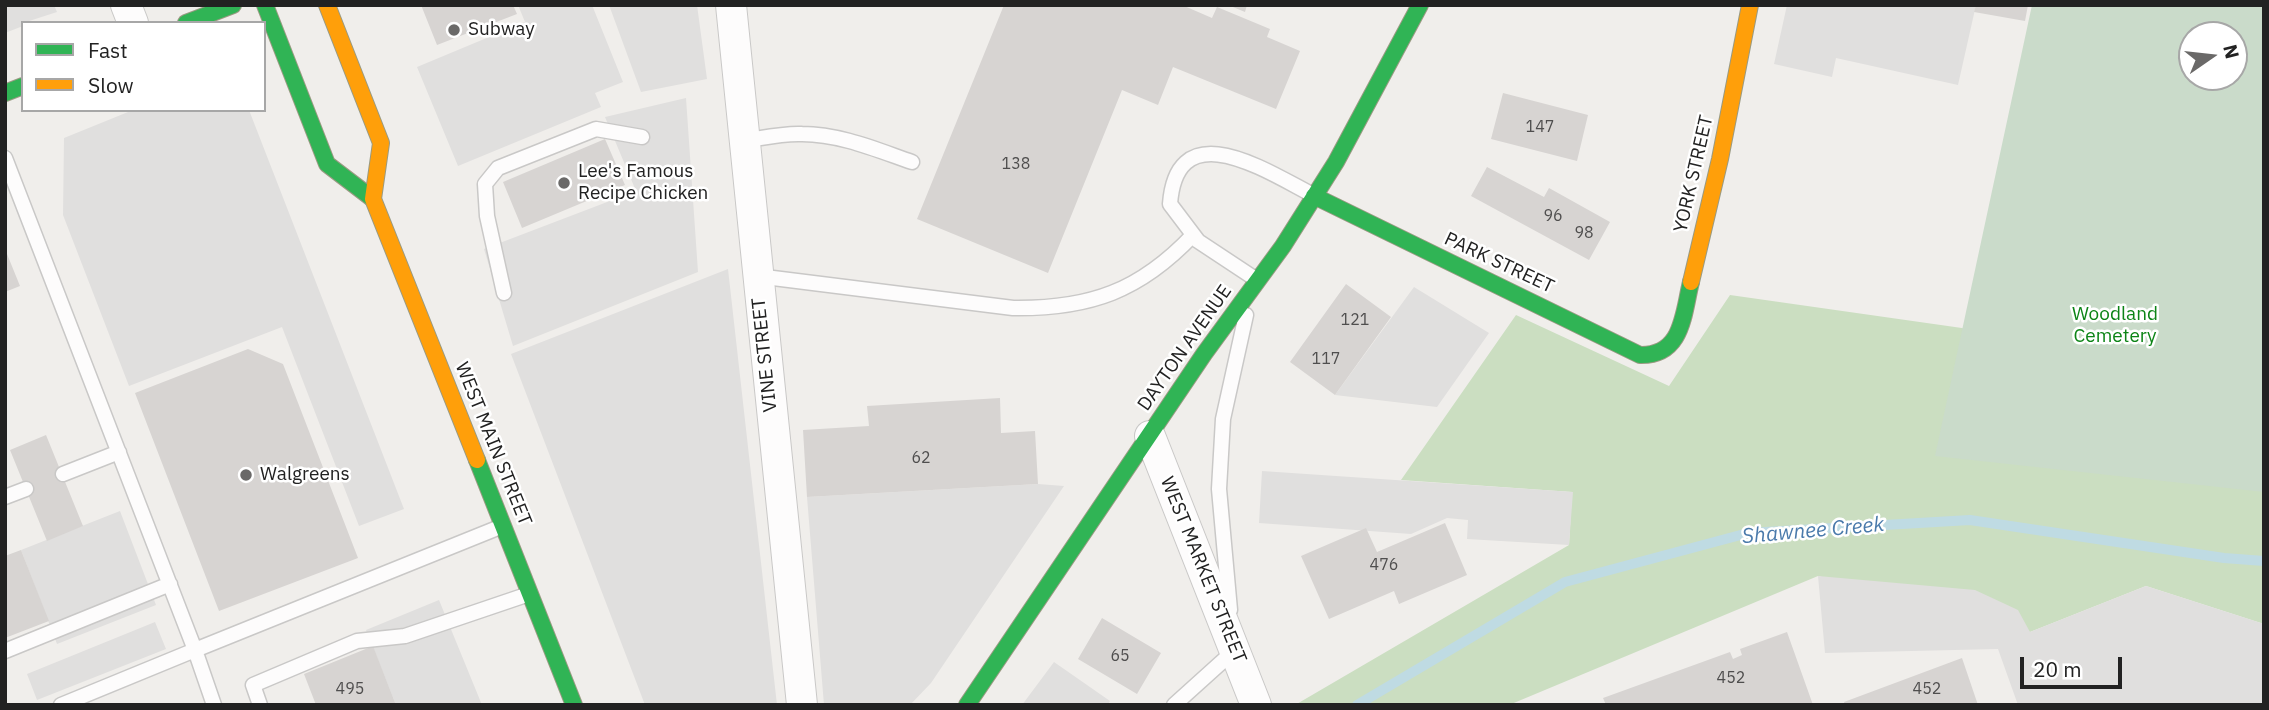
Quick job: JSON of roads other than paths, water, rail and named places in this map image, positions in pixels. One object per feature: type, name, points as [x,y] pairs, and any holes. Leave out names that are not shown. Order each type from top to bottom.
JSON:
[{"type":"main road","points":[[191,21],[233,5]]},
{"type":"main road","points":[[265,5],[327,164],[373,199]]},
{"type":"main road","name":"WEST MAIN STREET","points":[[327,5],[381,143],[373,199],[574,705]]},
{"type":"main road","name":"DAYTON AVENUE","points":[[967,705],[1314,196],[1336,162],[1420,5]]},
{"type":"main road","name":"YORK STREET","points":[[1669,349],[1676,339],[1720,159],[1750,5]]},
{"type":"main road","name":"PARK STREET","points":[[1314,196],[1640,355],[1650,356],[1669,349]]},
{"type":"street","name":"VINE STREET","points":[[730,5],[802,705]]},
{"type":"street","name":"WEST MARKET STREET","points":[[1150,436],[1256,705]]},
{"type":"lane","points":[[504,293],[487,216],[485,184],[498,168],[596,129],[642,137]]},
{"type":"lane","points":[[743,141],[795,134],[825,136],[853,142],[912,163]]},
{"type":"lane","points":[[1174,705],[1235,650],[1219,489],[1223,419],[1254,285],[1193,235],[1170,204],[1172,180],[1186,162],[1209,153],[1243,159],[1314,196]]},
{"type":"lane","points":[[5,158],[214,705]]},
{"type":"lane","points":[[757,276],[1013,308],[1044,309],[1117,293],[1142,281],[1168,261],[1193,235]]},
{"type":"lane","points":[[62,474],[119,452]]},
{"type":"lane","points":[[5,497],[26,489]]},
{"type":"lane","points":[[61,705],[503,526]]},
{"type":"lane","points":[[5,651],[170,584]]},
{"type":"lane","points":[[260,705],[253,685],[357,641],[405,636],[530,593]]},
{"type":"waterway","name":"Shawnee Creek","points":[[1357,705],[1565,582],[1748,533],[1970,520],[2224,558],[2264,561]]},
{"type":"place","name":"Subway","points":[[454,30]]},
{"type":"place","name":"Lee's Famous Recipe Chicken","points":[[564,183]]},
{"type":"place","name":"Walgreens","points":[[246,475]]},
{"type":"park label","name":"Woodland Cemetery","points":[[2115,326]]}]
